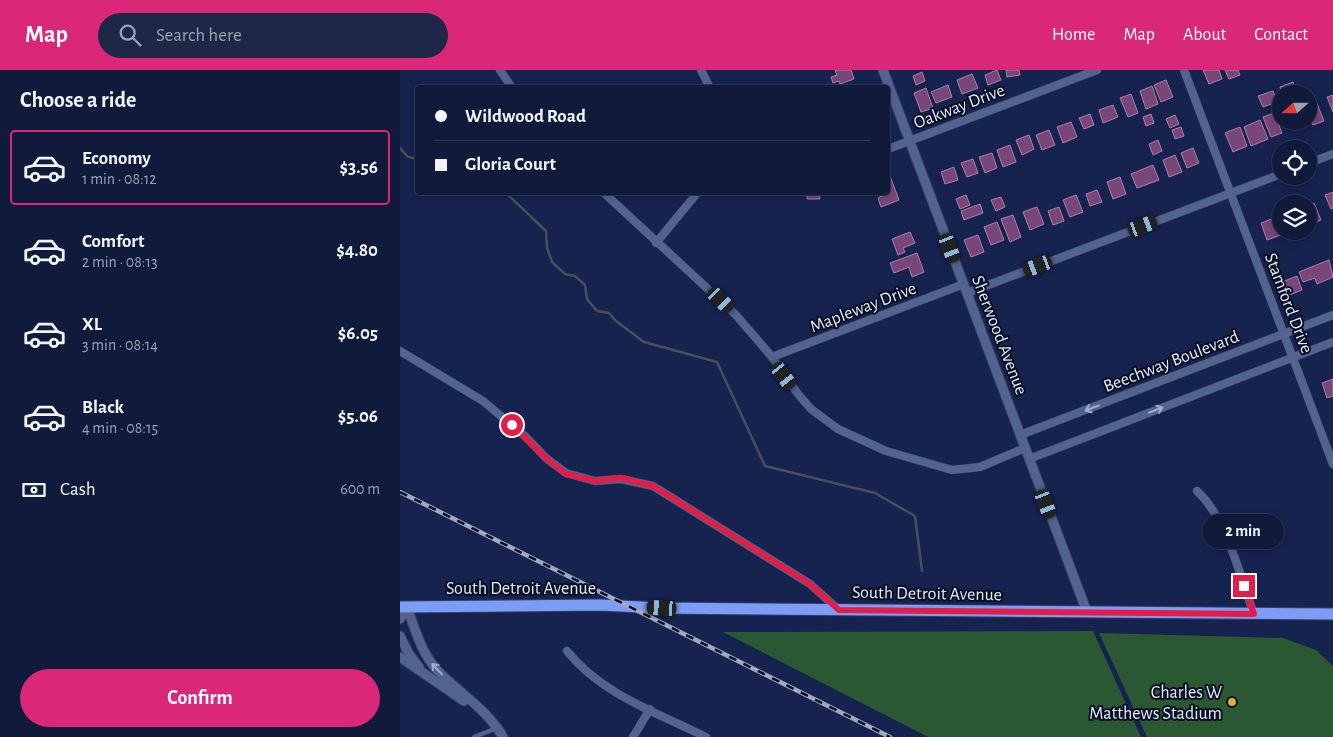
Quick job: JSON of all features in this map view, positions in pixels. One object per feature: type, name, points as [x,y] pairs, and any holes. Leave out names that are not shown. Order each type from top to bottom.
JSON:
[{"type":"main road","name":"South Detroit Avenue","points":[[403,607],[600,605],[662,608],[1333,614]]},
{"type":"street","points":[[500,70],[510,85]]},
{"type":"street","points":[[700,70],[708,85]]},
{"type":"street","name":"Sherwood Avenue","points":[[883,70],[889,85]]},
{"type":"street","name":"Oakway Drive","points":[[890,148],[1097,70]]},
{"type":"street","name":"Stamford Drive","points":[[1184,70],[1333,464]]},
{"type":"street","name":"Sherwood Avenue","points":[[890,88],[1087,612]]},
{"type":"street","points":[[1317,160],[1333,154]]},
{"type":"street","name":"Mapleway Drive","points":[[772,358],[1272,177]]},
{"type":"street","points":[[606,195],[736,315],[772,358],[798,394],[817,414],[853,438],[914,460],[961,470],[980,467],[1025,448]]},
{"type":"street","points":[[656,243],[696,195]]},
{"type":"street","name":"Beechway Boulevard","points":[[1020,435],[1333,315]]},
{"type":"street","points":[[1029,459],[1333,342]]},
{"type":"street","points":[[400,350],[483,401],[566,474],[595,481],[621,478],[653,486],[810,584],[839,610]]},
{"type":"street","points":[[1196,491],[1211,505],[1220,521],[1254,614]]},
{"type":"street","points":[[400,620],[403,607]]},
{"type":"street","points":[[403,607],[430,662],[497,728],[503,737]]},
{"type":"street","points":[[400,636],[409,654],[428,676]]},
{"type":"street","points":[[567,651],[590,676],[706,737]]},
{"type":"street","points":[[400,657],[485,716]]},
{"type":"street","points":[[633,737],[650,709]]},
{"type":"lane","points":[[474,737],[497,728]]},
{"type":"green space","points":[[1093,631],[1141,737],[928,737],[723,632]]},
{"type":"green space","name":"Charles W Matthews Stadium","points":[[1099,633],[1283,638],[1316,650],[1333,666],[1333,737],[1147,737]]},
{"type":"building","points":[[835,70],[851,70],[854,79],[840,84],[839,81],[833,83],[831,77],[837,75]]},
{"type":"building","points":[[997,70],[1001,80],[988,85],[985,75]]},
{"type":"building","points":[[1006,70],[1019,70],[1020,75],[1007,77]]},
{"type":"building","points":[[1203,70],[1219,70],[1222,79],[1209,84]]},
{"type":"building","points":[[1225,70],[1238,70],[1240,75],[1229,79]]},
{"type":"building","points":[[922,72],[925,81],[916,85],[913,76]]},
{"type":"building","points":[[972,74],[978,88],[962,94],[957,80]]},
{"type":"building","points":[[1166,80],[1173,97],[1161,102],[1154,85]]},
{"type":"building","points":[[948,85],[952,97],[936,103],[931,92]]},
{"type":"building","points":[[1152,86],[1158,104],[1146,109],[1140,91]]},
{"type":"building","points":[[926,88],[933,108],[921,112],[914,93]]},
{"type":"building","points":[[1272,91],[1272,104],[1263,107],[1258,96]]},
{"type":"building","points":[[1131,94],[1138,113],[1128,117],[1120,98]]},
{"type":"building","points":[[1333,95],[1333,112],[1327,97]]},
{"type":"building","points":[[1113,105],[1118,117],[1103,123],[1099,110]]},
{"type":"building","points":[[1318,106],[1324,121],[1318,123]]},
{"type":"building","points":[[1090,114],[1094,125],[1084,129],[1079,118]]},
{"type":"building","points":[[1151,114],[1154,123],[1146,126],[1143,117]]},
{"type":"building","points":[[1272,114],[1272,130],[1281,130],[1282,133],[1271,137],[1263,117]]},
{"type":"building","points":[[1175,115],[1179,124],[1170,128],[1166,119]]},
{"type":"building","points":[[1260,120],[1268,139],[1251,146],[1244,127]]},
{"type":"building","points":[[1071,122],[1077,137],[1063,143],[1057,127]]},
{"type":"building","points":[[1181,127],[1184,136],[1175,139],[1172,130]]},
{"type":"building","points":[[1240,127],[1247,146],[1233,152],[1225,133]]},
{"type":"building","points":[[1049,130],[1055,145],[1042,150],[1036,135]]},
{"type":"building","points":[[1029,135],[1034,149],[1022,155],[1016,140]]},
{"type":"building","points":[[1158,140],[1162,151],[1153,155],[1149,144]]},
{"type":"building","points":[[1010,145],[1016,162],[1003,167],[997,150]]},
{"type":"building","points":[[1193,148],[1199,163],[1187,168],[1181,153]]},
{"type":"building","points":[[992,153],[997,168],[985,173],[979,157]]},
{"type":"building","points":[[1175,155],[1182,172],[1169,177],[1163,160]]},
{"type":"building","points":[[973,159],[978,173],[967,177],[961,163]]},
{"type":"building","points":[[1153,165],[1159,180],[1137,188],[1131,174]]},
{"type":"building","points":[[954,167],[958,180],[945,184],[941,172]]},
{"type":"building","points":[[890,176],[899,200],[881,207],[878,198],[883,195],[890,195]]},
{"type":"building","points":[[1120,177],[1126,194],[1113,199],[1107,182]]},
{"type":"building","points":[[1097,190],[1102,202],[1090,206],[1086,194]]},
{"type":"building","points":[[1333,192],[1333,208],[1331,209],[1325,195]]},
{"type":"building","points":[[807,195],[819,195],[820,199],[807,199]]},
{"type":"building","points":[[966,195],[970,205],[960,209],[956,199]]},
{"type":"building","points":[[1076,195],[1083,212],[1070,217],[1063,200]]},
{"type":"building","points":[[1001,197],[1005,207],[996,211],[991,200]]},
{"type":"building","points":[[980,204],[983,213],[964,220],[961,211]]},
{"type":"building","points":[[1037,207],[1044,224],[1030,230],[1023,212]]},
{"type":"building","points":[[1059,207],[1064,221],[1053,225],[1048,211]]},
{"type":"building","points":[[1317,210],[1321,220],[1317,222]]},
{"type":"building","points":[[1013,215],[1021,237],[1010,242],[1001,219]]},
{"type":"building","points":[[1272,219],[1272,238],[1267,240],[1261,223]]},
{"type":"building","points":[[997,222],[1004,240],[991,245],[984,227]]},
{"type":"building","points":[[910,232],[915,243],[903,248],[905,252],[898,255],[892,239]]},
{"type":"building","points":[[978,235],[984,252],[971,257],[964,240]]},
{"type":"building","points":[[917,253],[924,272],[912,277],[909,267],[894,273],[890,263]]},
{"type":"building","points":[[1329,260],[1333,277],[1317,284],[1315,278],[1303,282],[1299,272]]},
{"type":"building","points":[[1297,276],[1302,290],[1287,296],[1282,282]]},
{"type":"building","points":[[1333,379],[1333,396],[1327,398],[1322,383]]},
{"type":"waterway","points":[[400,148],[408,157],[415,158]]},
{"type":"waterway","points":[[508,195],[546,231],[547,248],[552,262],[565,274],[575,276],[585,285],[587,299],[597,311],[609,313],[616,321],[644,342],[717,362],[765,466],[875,493],[915,516],[922,571]]},
{"type":"railway","points":[[400,492],[890,737]]},
{"type":"place","name":"Charles W Matthews Stadium","points":[[1232,702]]},
{"type":"route","points":[[512,425],[546,458],[566,474],[595,481],[621,478],[653,486],[697,511],[810,584],[839,610],[1254,614],[1244,586]]}]
